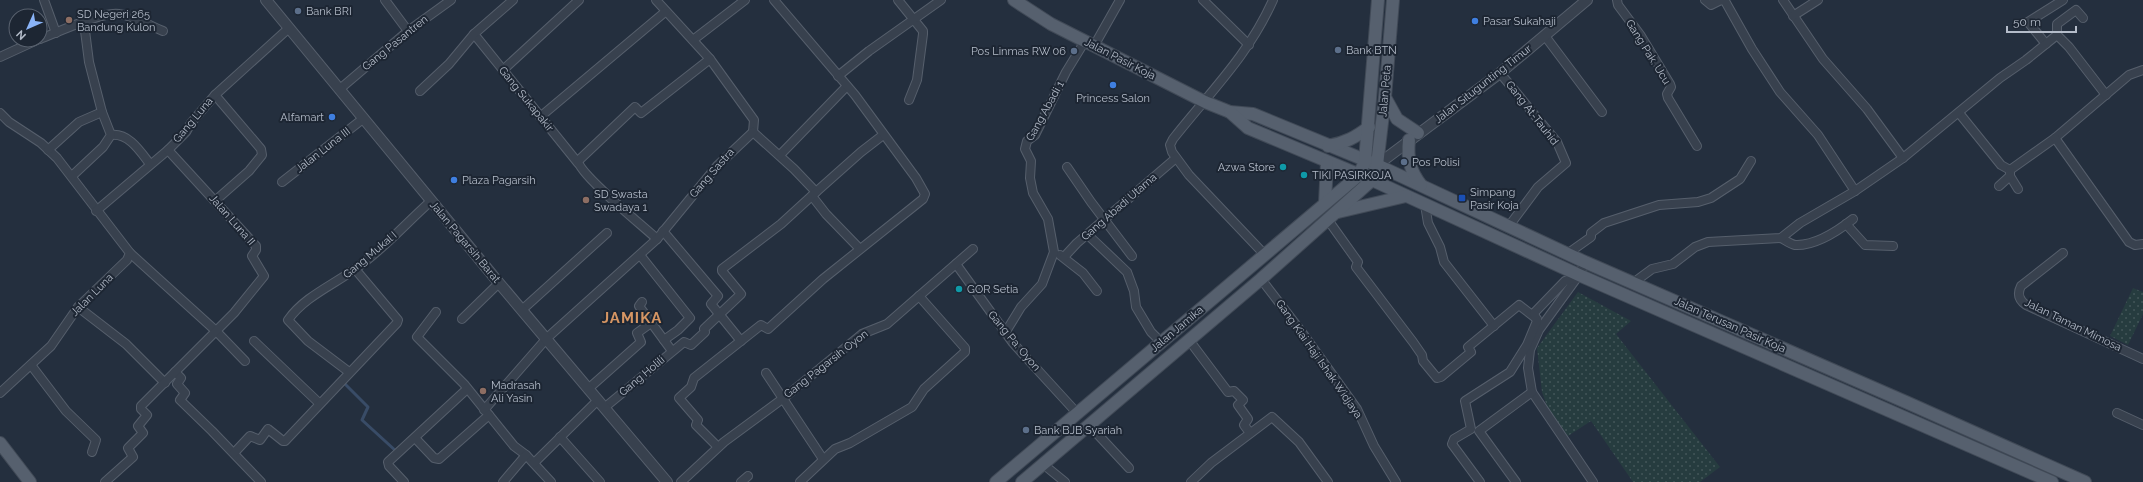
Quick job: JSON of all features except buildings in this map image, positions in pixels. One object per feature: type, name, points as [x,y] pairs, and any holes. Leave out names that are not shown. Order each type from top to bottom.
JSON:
[{"type":"main road","name":"Jalan Pasir Koja","points":[[1014,0],[1051,24],[1205,102],[1230,112],[1253,114],[1377,165]]},
{"type":"main road","name":"Jalan Peta","points":[[1358,175],[1365,161],[1369,127],[1378,0]]},
{"type":"main road","name":"Jalan Peta","points":[[1372,180],[1377,165],[1385,98],[1393,0]]},
{"type":"main road","points":[[1385,98],[1397,119],[1413,137],[1408,152],[1409,165],[1414,176],[1422,186]]},
{"type":"main road","name":"Jalan Pasir Koja","points":[[1230,112],[1248,128],[1372,180]]},
{"type":"main road","points":[[1328,146],[1342,144],[1356,137],[1369,127]]},
{"type":"main road","points":[[1325,203],[1327,162]]},
{"type":"main road","name":"Jalan Terusan Pasir Koja","points":[[1377,165],[1567,254],[1908,403],[2084,482]]},
{"type":"main road","name":"Jalan Jamika","points":[[996,482],[1358,175]]},
{"type":"main road","name":"Jalan Terusan Pasir Koja","points":[[1372,180],[1578,277],[2052,482]]},
{"type":"main road","name":"Jalan Jamika","points":[[1022,482],[1261,279],[1372,180]]},
{"type":"main road","points":[[1332,216],[1406,196]]},
{"type":"main road","points":[[0,443],[30,482]]},
{"type":"street","points":[[44,0],[56,33]]},
{"type":"street","name":"Jalan Pagarsih Barat","points":[[266,0],[341,88],[431,201],[499,283],[523,309],[666,482]]},
{"type":"street","points":[[385,0],[408,31]]},
{"type":"street","points":[[436,0],[441,7]]},
{"type":"street","name":"Gang Pasantren","points":[[341,88],[408,31],[451,0]]},
{"type":"street","points":[[420,91],[449,64],[474,34],[513,0]]},
{"type":"street","points":[[503,70],[579,0]]},
{"type":"street","points":[[656,0],[665,12],[710,59],[754,120],[753,132],[780,155],[814,194],[826,214],[859,248]]},
{"type":"street","points":[[693,40],[745,0]]},
{"type":"street","points":[[718,447],[696,426],[698,420],[679,398],[692,386],[694,378],[761,325],[768,329],[823,278],[859,248],[923,199],[925,194],[916,178],[847,86],[774,0]]},
{"type":"street","points":[[898,0],[923,34],[917,80],[909,100]]},
{"type":"street","points":[[838,76],[875,47],[941,0]]},
{"type":"street","points":[[1090,44],[1120,0]]},
{"type":"street","points":[[1203,0],[1249,45]]},
{"type":"street","points":[[1265,255],[1189,175],[1176,158],[1170,145],[1173,139],[1205,102],[1249,45],[1261,27],[1274,0]]},
{"type":"street","name":"Jalan Situgunting Timur","points":[[1377,165],[1413,137],[1445,116],[1500,73],[1587,0]]},
{"type":"street","name":"Gang Pak. Ucu","points":[[1617,0],[1618,6],[1641,36],[1670,84],[1671,89],[1667,94],[1668,98],[1697,146]]},
{"type":"street","points":[[1705,0],[1711,5],[1721,0],[1725,2],[1752,49],[1780,92],[1818,135],[1855,191]]},
{"type":"street","points":[[1783,0],[1823,59],[1867,109],[1903,158]]},
{"type":"street","points":[[1793,16],[1818,0]]},
{"type":"street","points":[[2046,44],[2028,22],[2063,0]]},
{"type":"street","points":[[2083,18],[2076,10],[2057,24],[2057,35],[2070,47],[2106,95]]},
{"type":"street","points":[[540,117],[665,12]]},
{"type":"street","points":[[48,36],[96,17],[113,13],[130,16],[163,31]]},
{"type":"street","points":[[84,23],[89,62],[102,112],[111,135]]},
{"type":"street","name":"Gang Luna","points":[[96,211],[168,150],[186,132],[191,122],[215,95],[289,28]]},
{"type":"street","name":"Gang Sukapakir","points":[[474,34],[540,117],[598,186],[657,239]]},
{"type":"street","points":[[1781,238],[1800,223],[1855,191],[1903,158],[2000,78],[2026,60],[2057,35]]},
{"type":"street","points":[[1545,36],[1602,112]]},
{"type":"street","name":"Gang Abadi 1","points":[[1054,252],[1048,219],[1034,193],[1030,178],[1031,161],[1025,149],[1027,141],[1035,135],[1066,72],[1090,44]]},
{"type":"street","points":[[0,57],[20,48]]},
{"type":"street","points":[[578,163],[635,107],[641,113],[710,59]]},
{"type":"street","points":[[2000,186],[2010,173],[2055,138],[2129,75],[2143,70]]},
{"type":"street","name":"Gang At-Tauhid","points":[[1500,73],[1557,142],[1566,163],[1538,187],[1509,226]]},
{"type":"street","points":[[780,155],[847,86]]},
{"type":"street","points":[[215,95],[261,149],[262,155],[260,160],[216,200]]},
{"type":"street","points":[[48,150],[79,122],[102,112]]},
{"type":"street","points":[[0,113],[9,122],[41,143],[48,150],[72,176],[96,211],[130,252],[216,331],[245,361]]},
{"type":"street","points":[[1959,113],[2001,165],[2010,173],[2018,189]]},
{"type":"street","name":"Jalan Luna III","points":[[282,182],[364,118]]},
{"type":"street","name":"Gang Sastra","points":[[415,438],[434,458],[439,459],[486,412],[547,338],[657,239],[717,166],[753,132]]},
{"type":"street","points":[[72,176],[103,147],[111,135],[118,134],[132,142],[150,164]]},
{"type":"street","points":[[814,194],[861,152],[883,135]]},
{"type":"street","points":[[2055,138],[2128,242],[2135,245],[2143,244]]},
{"type":"street","name":"Jalan Luna II","points":[[168,150],[216,200],[256,246],[256,250],[252,256],[264,276],[234,313],[216,331]]},
{"type":"street","name":"Gang Abadi Utama","points":[[1064,257],[1087,234],[1176,158]]},
{"type":"street","points":[[1567,254],[1591,237],[1591,233],[1604,223],[1659,205],[1698,202],[1711,198],[1740,179],[1751,161]]},
{"type":"street","points":[[1067,167],[1132,256]]},
{"type":"street","name":"Gang Holili","points":[[534,463],[560,437],[600,404],[684,342],[691,345],[705,332],[704,329],[741,294],[722,271],[722,269],[781,224],[814,194]]},
{"type":"street","name":"Gang Mukal I","points":[[349,372],[308,341],[288,320],[324,287],[334,284],[355,269],[431,201]]},
{"type":"street","points":[[1425,205],[1428,224],[1440,247],[1444,262],[1494,326]]},
{"type":"street","points":[[1332,216],[1358,262],[1356,267],[1422,355],[1423,361],[1429,370],[1437,378],[1441,377],[1471,352],[1468,347],[1519,305],[1537,319]]},
{"type":"street","points":[[1633,283],[1652,269],[1673,264],[1695,247],[1708,242],[1781,238],[1792,244],[1807,244],[1853,219]]},
{"type":"street","points":[[1846,224],[1864,245],[1893,246]]},
{"type":"street","points":[[664,231],[718,296],[711,304],[741,341]]},
{"type":"street","points":[[523,309],[606,233]]},
{"type":"street","points":[[1087,234],[1127,272],[1134,291],[1136,307],[1151,332],[1162,342]]},
{"type":"street","name":"Gang Pagarsih Oyon","points":[[681,482],[718,447],[782,399],[862,334],[887,324],[973,249]]},
{"type":"street","name":"Jalan Luna","points":[[0,393],[51,346],[78,308],[127,260],[130,252]]},
{"type":"street","points":[[1005,333],[1021,307],[1042,284],[1054,252],[1064,257],[1083,273],[1097,291]]},
{"type":"street","name":"Jalan Taman Mimosa","points":[[2063,253],[2021,286],[2019,292],[2021,300],[2026,305],[2143,359]]},
{"type":"street","points":[[640,255],[690,318],[664,340]]},
{"type":"street","points":[[1586,262],[1578,277],[1539,330],[1530,350],[1528,368],[1532,392],[1594,482]]},
{"type":"street","name":"Gang Pa. Oyon","points":[[956,264],[1005,333],[1077,413]]},
{"type":"street","points":[[234,453],[250,436],[260,440],[268,429],[284,442],[398,320],[355,269]]},
{"type":"street","points":[[1480,482],[1452,444],[1454,439],[1471,429],[1465,401],[1510,372],[1527,344],[1537,319],[1534,313],[1562,284],[1569,279],[1578,277]]},
{"type":"street","name":"Gang Kiai Haji Ishak Widjaya","points":[[1261,279],[1297,325],[1357,409],[1374,446],[1396,482]]},
{"type":"street","points":[[462,319],[499,283]]},
{"type":"street","points":[[800,482],[835,449],[850,443],[912,407],[924,389],[954,364],[966,351],[919,296]]},
{"type":"street","points":[[642,302],[639,306],[672,351]]},
{"type":"street","points":[[78,308],[126,344],[165,383]]},
{"type":"street","points":[[436,312],[417,337],[467,389],[514,446],[526,455],[551,482]]},
{"type":"street","points":[[588,389],[641,342],[637,333],[651,323]]},
{"type":"street","points":[[105,482],[134,457],[129,447],[143,432],[138,426],[147,415],[140,407],[216,331]]},
{"type":"street","points":[[1189,340],[1228,392],[1234,391],[1243,400],[1238,406],[1248,419],[1244,425],[1250,433]]},
{"type":"street","points":[[254,341],[319,403]]},
{"type":"street","points":[[31,365],[66,411],[96,440],[92,452]]},
{"type":"street","points":[[175,372],[181,378],[177,384],[185,393],[180,400],[261,482]]},
{"type":"street","points":[[766,373],[823,459]]},
{"type":"street","points":[[404,482],[387,464],[467,389]]},
{"type":"street","points":[[1516,482],[1479,431],[1532,392]]},
{"type":"street","points":[[2117,413],[2143,426]]},
{"type":"street","points":[[1191,482],[1211,463],[1271,417],[1299,442],[1328,482]]},
{"type":"street","points":[[1089,425],[1129,468]]},
{"type":"street","points":[[560,437],[598,481]]},
{"type":"street","points":[[503,482],[526,455]]},
{"type":"street","points":[[1043,464],[1065,482]]},
{"type":"street","points":[[741,482],[748,476]]},
{"type":"green space","points":[[2133,288],[2143,292],[2143,314],[2128,345],[2110,336]]},
{"type":"green space","points":[[1578,292],[1631,321],[1616,334],[1720,467],[1700,482],[1633,482],[1591,421],[1568,436],[1548,409],[1542,392],[1537,348]]},
{"type":"waterway","points":[[343,382],[368,407],[362,420],[397,452]]},
{"type":"place","name":"Bank BRI","points":[[298,11]]},
{"type":"place","name":"SD Negeri 265 Bandung Kulon","points":[[69,20]]},
{"type":"place","name":"Pasar Sukahaji","points":[[1475,21]]},
{"type":"place","name":"Bank BTN","points":[[1338,50]]},
{"type":"place","name":"Pos Linmas RW 06","points":[[1074,51]]},
{"type":"place","name":"Princess Salon","points":[[1113,85]]},
{"type":"place","name":"Alfamart","points":[[332,117]]},
{"type":"place","name":"Pos Polisi","points":[[1404,162]]},
{"type":"place","name":"Azwa Store","points":[[1283,167]]},
{"type":"place","name":"TIKI PASIRKOJA","points":[[1304,175]]},
{"type":"place","name":"Plaza Pagarsih","points":[[454,180]]},
{"type":"place","name":"Simpang Pasir Koja","points":[[1462,198]]},
{"type":"place","name":"SD Swasta Swadaya 1","points":[[586,200]]},
{"type":"place","name":"GOR Setia","points":[[959,289]]},
{"type":"place","name":"Madrasah Ali Yasin","points":[[483,391]]},
{"type":"place","name":"Bank BJB Syariah","points":[[1026,430]]},
{"type":"district","name":"JAMIKA","points":[[632,318]]}]
